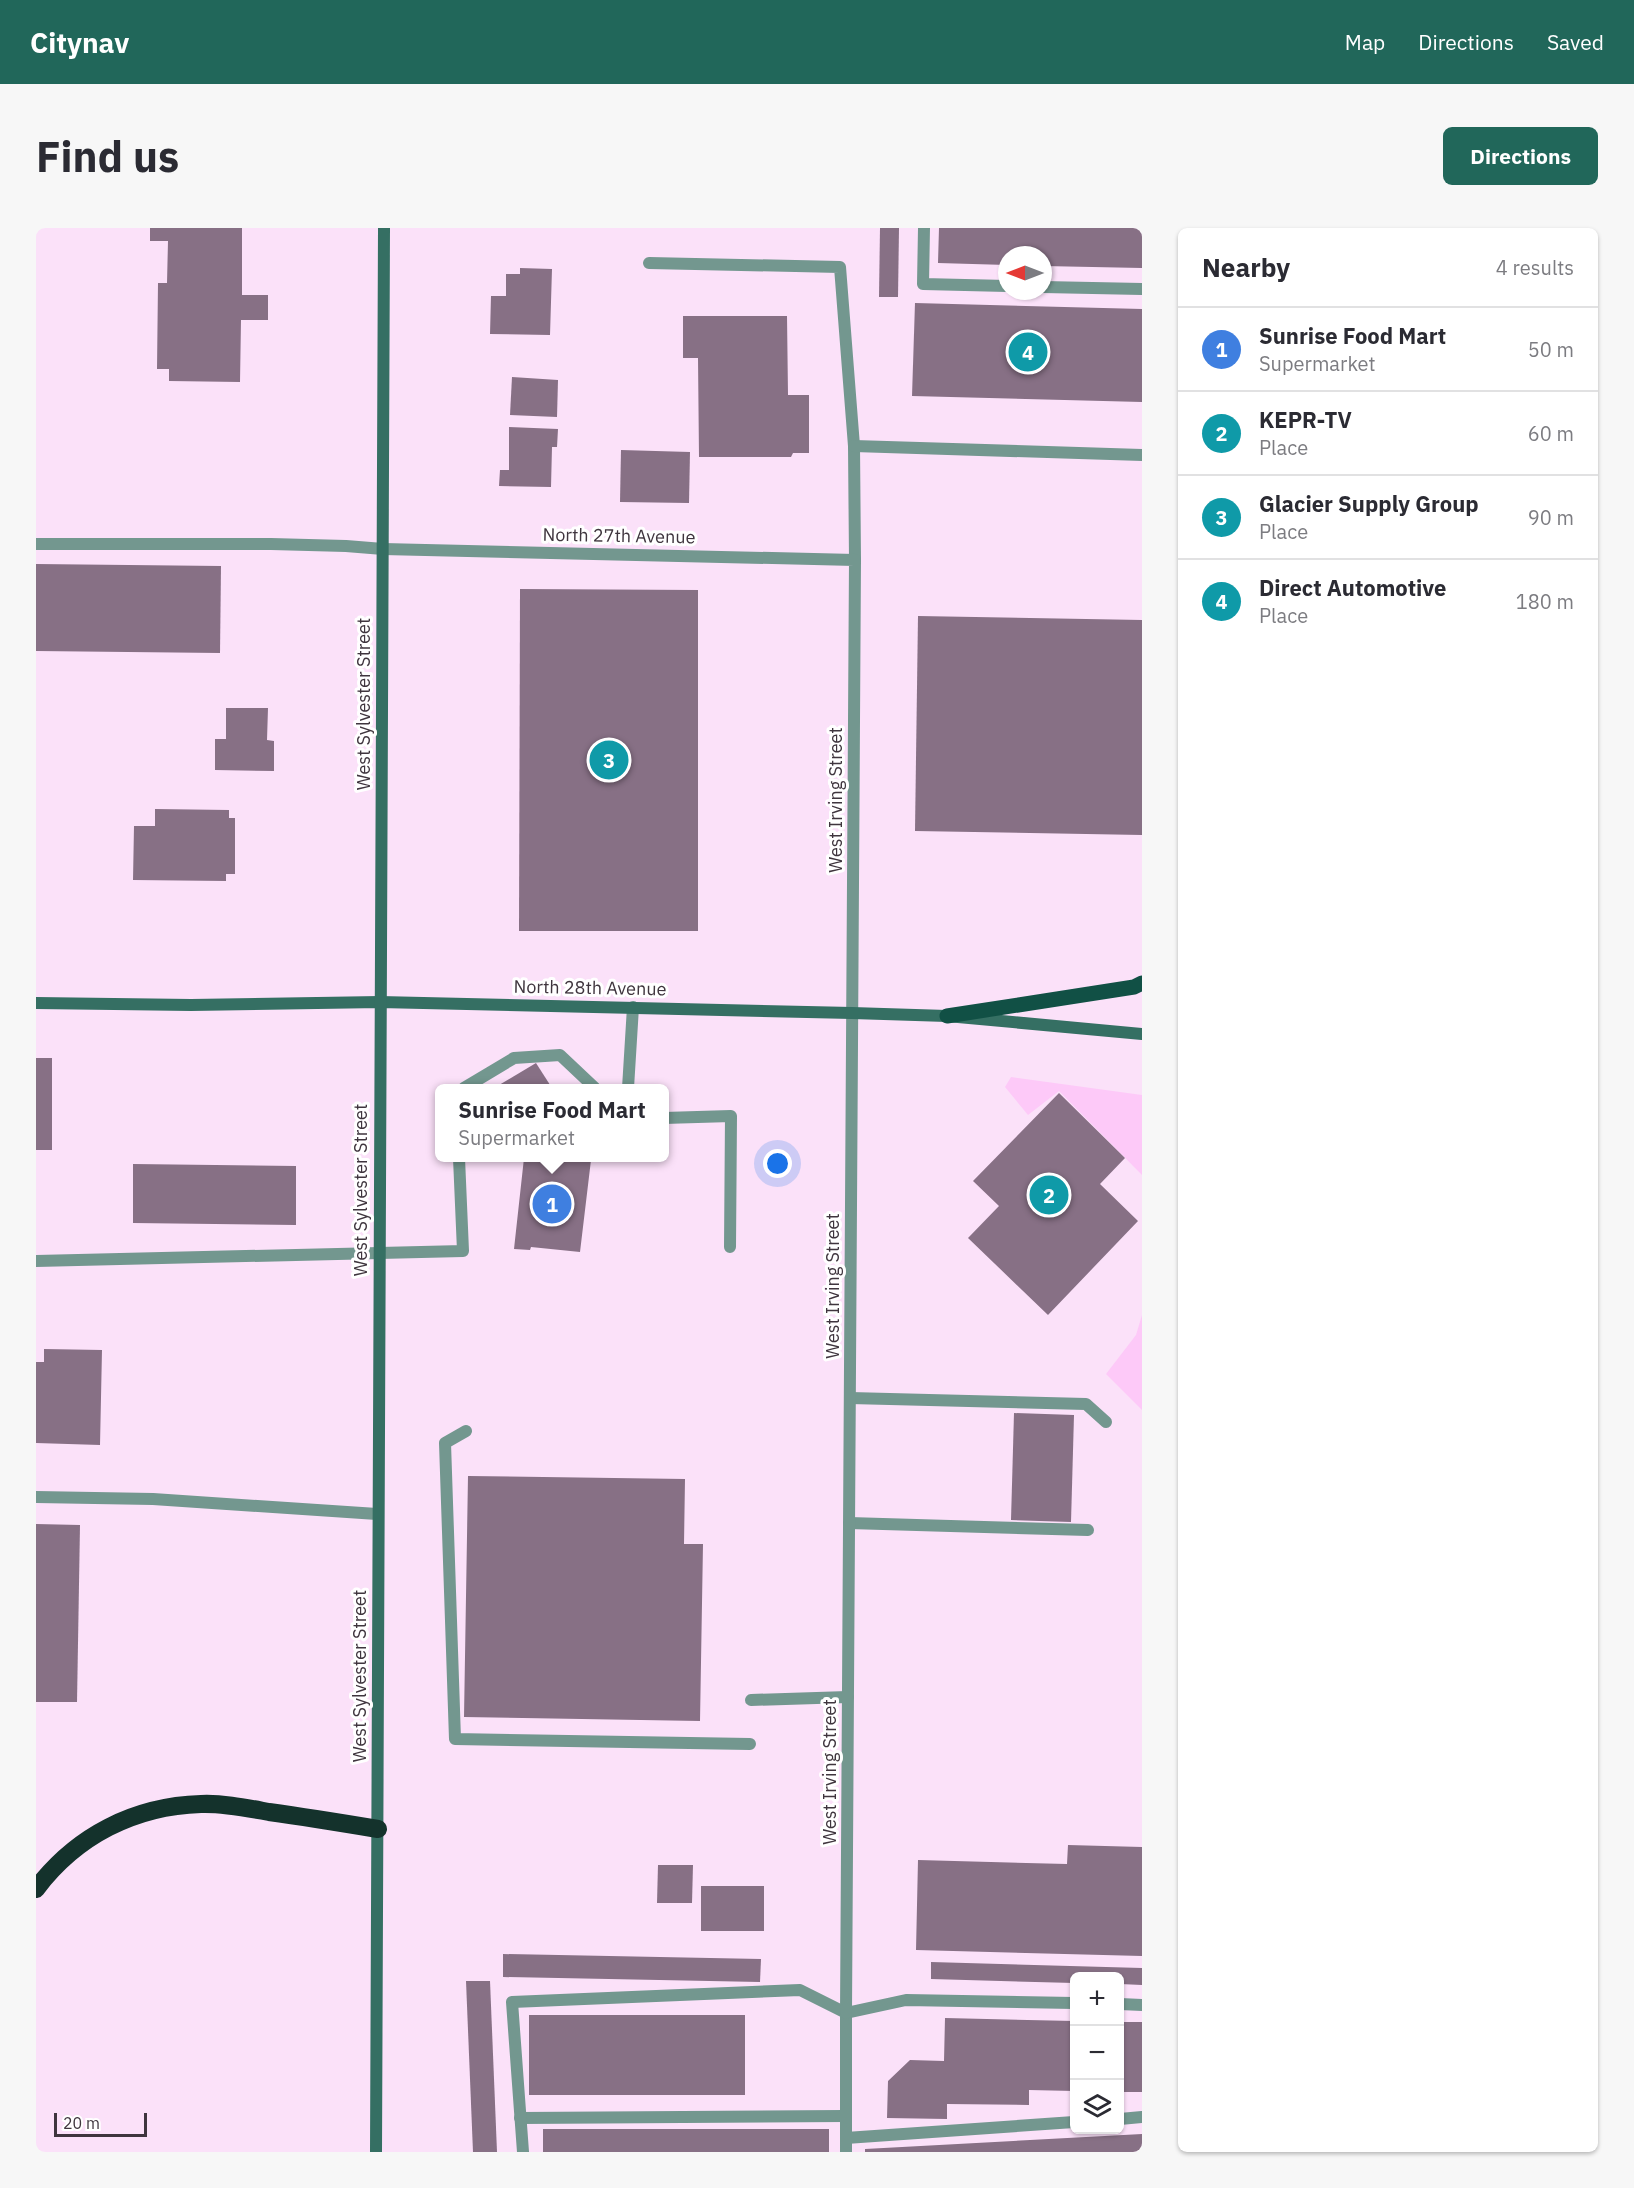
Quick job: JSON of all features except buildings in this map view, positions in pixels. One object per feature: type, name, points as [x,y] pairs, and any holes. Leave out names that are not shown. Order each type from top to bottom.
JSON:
[{"type":"highway","points":[[36,1889],[49,1871],[82,1842],[124,1818],[167,1808],[202,1804],[231,1806],[378,1829]]},
{"type":"main road","points":[[947,1016],[1134,987],[1142,983]]},
{"type":"street","name":"West Sylvester Street","points":[[376,2152],[384,228]]},
{"type":"street","points":[[924,228],[922,284],[998,286]]},
{"type":"street","name":"West Irving Street","points":[[649,263],[840,267],[854,446],[855,560],[846,2152]]},
{"type":"street","points":[[1052,287],[1142,289]]},
{"type":"street","points":[[854,446],[1142,455]]},
{"type":"street","name":"North 27th Avenue","points":[[36,544],[271,544],[383,549],[855,560]]},
{"type":"street","name":"North 28th Avenue","points":[[36,1003],[191,1005],[380,1002],[852,1013],[947,1016],[1142,1034]]},
{"type":"street","points":[[628,1084],[633,1007]]},
{"type":"street","points":[[472,1084],[514,1058],[560,1055],[590,1084]]},
{"type":"street","points":[[669,1118],[731,1116],[730,1246]]},
{"type":"street","points":[[36,1261],[463,1251],[459,1162]]},
{"type":"street","points":[[850,1398],[1086,1404],[1106,1422]]},
{"type":"street","points":[[466,1431],[445,1443],[455,1739],[750,1744]]},
{"type":"street","points":[[36,1497],[153,1498],[377,1514]]},
{"type":"street","points":[[849,1523],[1088,1530]]},
{"type":"street","points":[[751,1700],[848,1697]]},
{"type":"street","points":[[523,2152],[512,2002],[800,1990],[846,2013],[906,2000],[1070,2003]]},
{"type":"street","points":[[1124,2004],[1142,2005]]},
{"type":"street","points":[[520,2118],[845,2116]]},
{"type":"street","points":[[1124,2119],[1142,2117]]},
{"type":"street","points":[[846,2138],[1070,2122]]},
{"type":"shaded area","points":[[1011,1077],[1142,1095],[1142,1175],[1059,1091],[1028,1115],[1005,1087]]},
{"type":"shaded area","points":[[1142,1315],[1142,1410],[1106,1374],[1136,1335]]},
{"type":"place","name":"Direct Automotive","points":[[1028,352]]},
{"type":"place","name":"Glacier Supply Group","points":[[609,760]]},
{"type":"place","name":"KEPR-TV","points":[[1049,1195]]},
{"type":"place","name":"Sunrise Food Mart","points":[[552,1204]]}]
